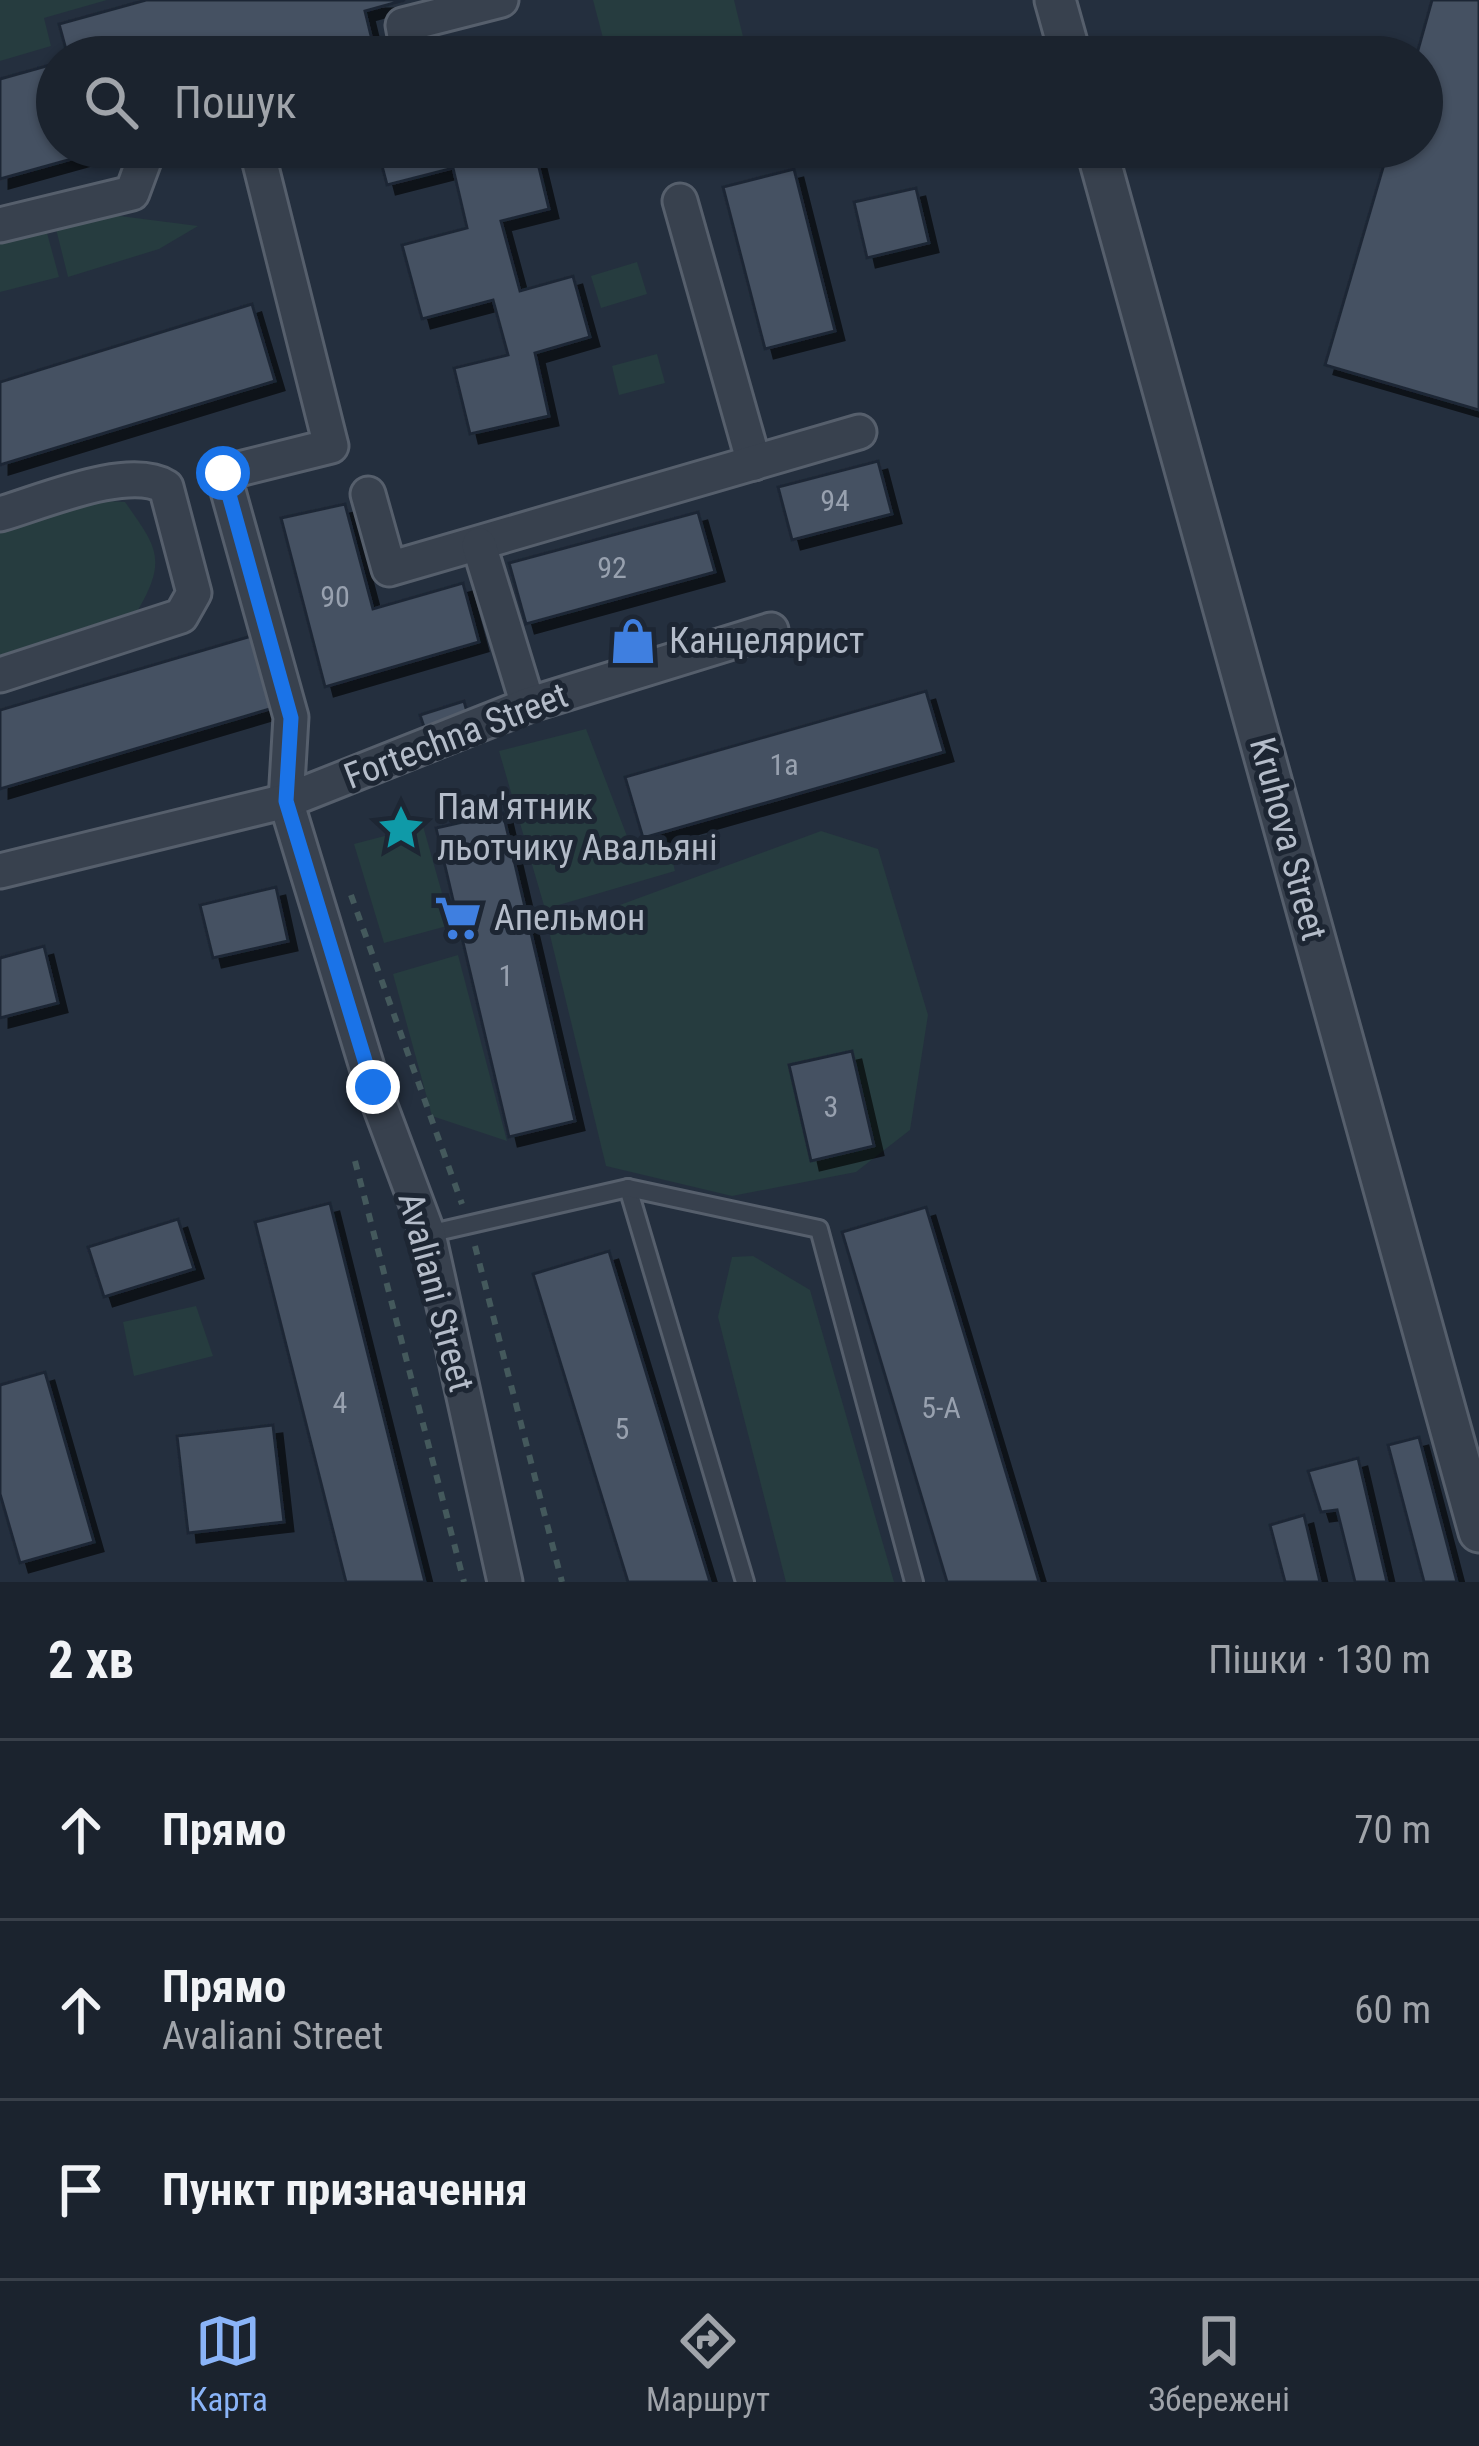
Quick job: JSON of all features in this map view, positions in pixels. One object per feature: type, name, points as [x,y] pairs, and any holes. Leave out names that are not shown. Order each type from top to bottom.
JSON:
[{"type":"street","points":[[405,36],[403,26],[501,0]]},
{"type":"street","points":[[1055,0],[1065,36]]},
{"type":"street","points":[[0,225],[132,193],[141,168]]},
{"type":"street","points":[[261,168],[332,446],[223,473],[291,718],[286,801]]},
{"type":"street","name":"Kruhova Street","points":[[1102,168],[1479,1532]]},
{"type":"street","points":[[680,201],[754,463]]},
{"type":"street","points":[[368,494],[389,568],[859,432]]},
{"type":"street","points":[[0,514],[150,477],[166,487],[194,592],[181,616],[0,675]]},
{"type":"street","points":[[180,541],[237,528]]},
{"type":"street","points":[[479,545],[528,705]]},
{"type":"street","name":"Fortechna Street","points":[[0,871],[286,801],[528,705],[770,630]]},
{"type":"street","name":"Avaliani Street","points":[[286,801],[373,1087],[428,1234],[505,1582]]},
{"type":"lane","points":[[428,1234],[628,1188],[819,1229],[914,1582]]},
{"type":"lane","points":[[628,1188],[745,1582]]},
{"type":"path","points":[[355,1161],[464,1582]]},
{"type":"green space","points":[[0,0],[107,0],[44,18],[48,36],[36,36],[36,50],[0,61]]},
{"type":"green space","points":[[593,0],[734,0],[743,36],[602,36]]},
{"type":"green space","points":[[65,209],[198,226],[159,249],[68,277],[52,213]]},
{"type":"green space","points":[[47,233],[59,277],[0,292],[0,244]]},
{"type":"green space","points":[[637,262],[647,294],[601,308],[591,276]]},
{"type":"green space","points":[[657,354],[665,383],[619,395],[612,366]]},
{"type":"green space","points":[[72,499],[125,502],[154,553],[147,593],[138,610],[0,655],[0,516]]},
{"type":"green space","points":[[586,729],[630,844],[667,837],[675,871],[545,909],[499,751]]},
{"type":"green space","points":[[423,826],[451,925],[384,943],[354,844]]},
{"type":"green space","points":[[821,831],[878,849],[928,1015],[910,1130],[856,1172],[732,1196],[606,1166],[549,931]]},
{"type":"green space","points":[[458,955],[507,1141],[432,1116],[393,974]]},
{"type":"green space","points":[[753,1256],[810,1290],[894,1582],[786,1582],[718,1317],[732,1257]]},
{"type":"green space","points":[[196,1306],[213,1356],[134,1376],[123,1322]]},
{"type":"building","points":[[146,0],[405,0],[365,11],[371,36],[62,36],[59,24]]},
{"type":"building","points":[[1432,0],[1479,0],[1479,410],[1325,365],[1383,168],[1443,168],[1443,36],[1422,36]]},
{"type":"building","points":[[36,69],[40,168],[0,179],[0,79]]},
{"type":"building","points":[[383,168],[453,168],[387,185]]},
{"type":"building","points":[[453,168],[539,168],[549,209],[501,221],[520,291],[573,276],[590,337],[535,353],[549,416],[470,434],[454,368],[508,355],[493,300],[422,319],[402,245],[467,228]]},
{"type":"building","points":[[794,169],[835,331],[765,349],[723,187]]},
{"type":"building","points":[[916,188],[929,243],[867,258],[854,202]]},
{"type":"building","points":[[252,304],[275,381],[0,465],[0,382]]},
{"type":"building","points":[[878,461],[892,514],[792,540],[778,487]]},
{"type":"building","points":[[345,504],[373,609],[463,583],[479,642],[325,687],[281,518]]},
{"type":"building","points":[[698,512],[715,572],[526,624],[509,563]]},
{"type":"building","points":[[258,634],[280,706],[0,789],[0,710]]},
{"type":"building","points":[[926,691],[944,752],[643,838],[625,777]]},
{"type":"building","points":[[464,701],[469,719],[426,733],[420,715]]},
{"type":"building","points":[[503,813],[575,1121],[509,1137],[436,828]]},
{"type":"building","points":[[276,887],[288,941],[213,958],[200,905]]},
{"type":"building","points":[[44,946],[58,1003],[0,1018],[0,958]]},
{"type":"building","points":[[852,1051],[874,1146],[811,1161],[789,1065]]},
{"type":"building","points":[[330,1203],[425,1582],[346,1582],[255,1222]]},
{"type":"building","points":[[926,1207],[1039,1582],[947,1582],[842,1232]]},
{"type":"building","points":[[178,1219],[194,1269],[104,1297],[88,1247]]},
{"type":"building","points":[[609,1251],[710,1582],[628,1582],[533,1274]]},
{"type":"building","points":[[45,1372],[94,1542],[20,1563],[0,1494],[0,1385]]},
{"type":"building","points":[[273,1425],[284,1522],[188,1533],[177,1436]]},
{"type":"building","points":[[1419,1437],[1457,1582],[1424,1582],[1388,1445]]},
{"type":"building","points":[[1358,1458],[1387,1582],[1355,1582],[1337,1510],[1321,1512],[1308,1471]]},
{"type":"building","points":[[1304,1515],[1320,1582],[1285,1582],[1270,1525]]},
{"type":"place","name":"Канцелярист","points":[[633,641]]},
{"type":"place","name":"Пам'ятник льотчику Авальяні","points":[[401,828]]},
{"type":"place","name":"Апельмон","points":[[458,918]]},
{"type":"route","points":[[223,473],[291,718],[286,801],[373,1087]]}]
